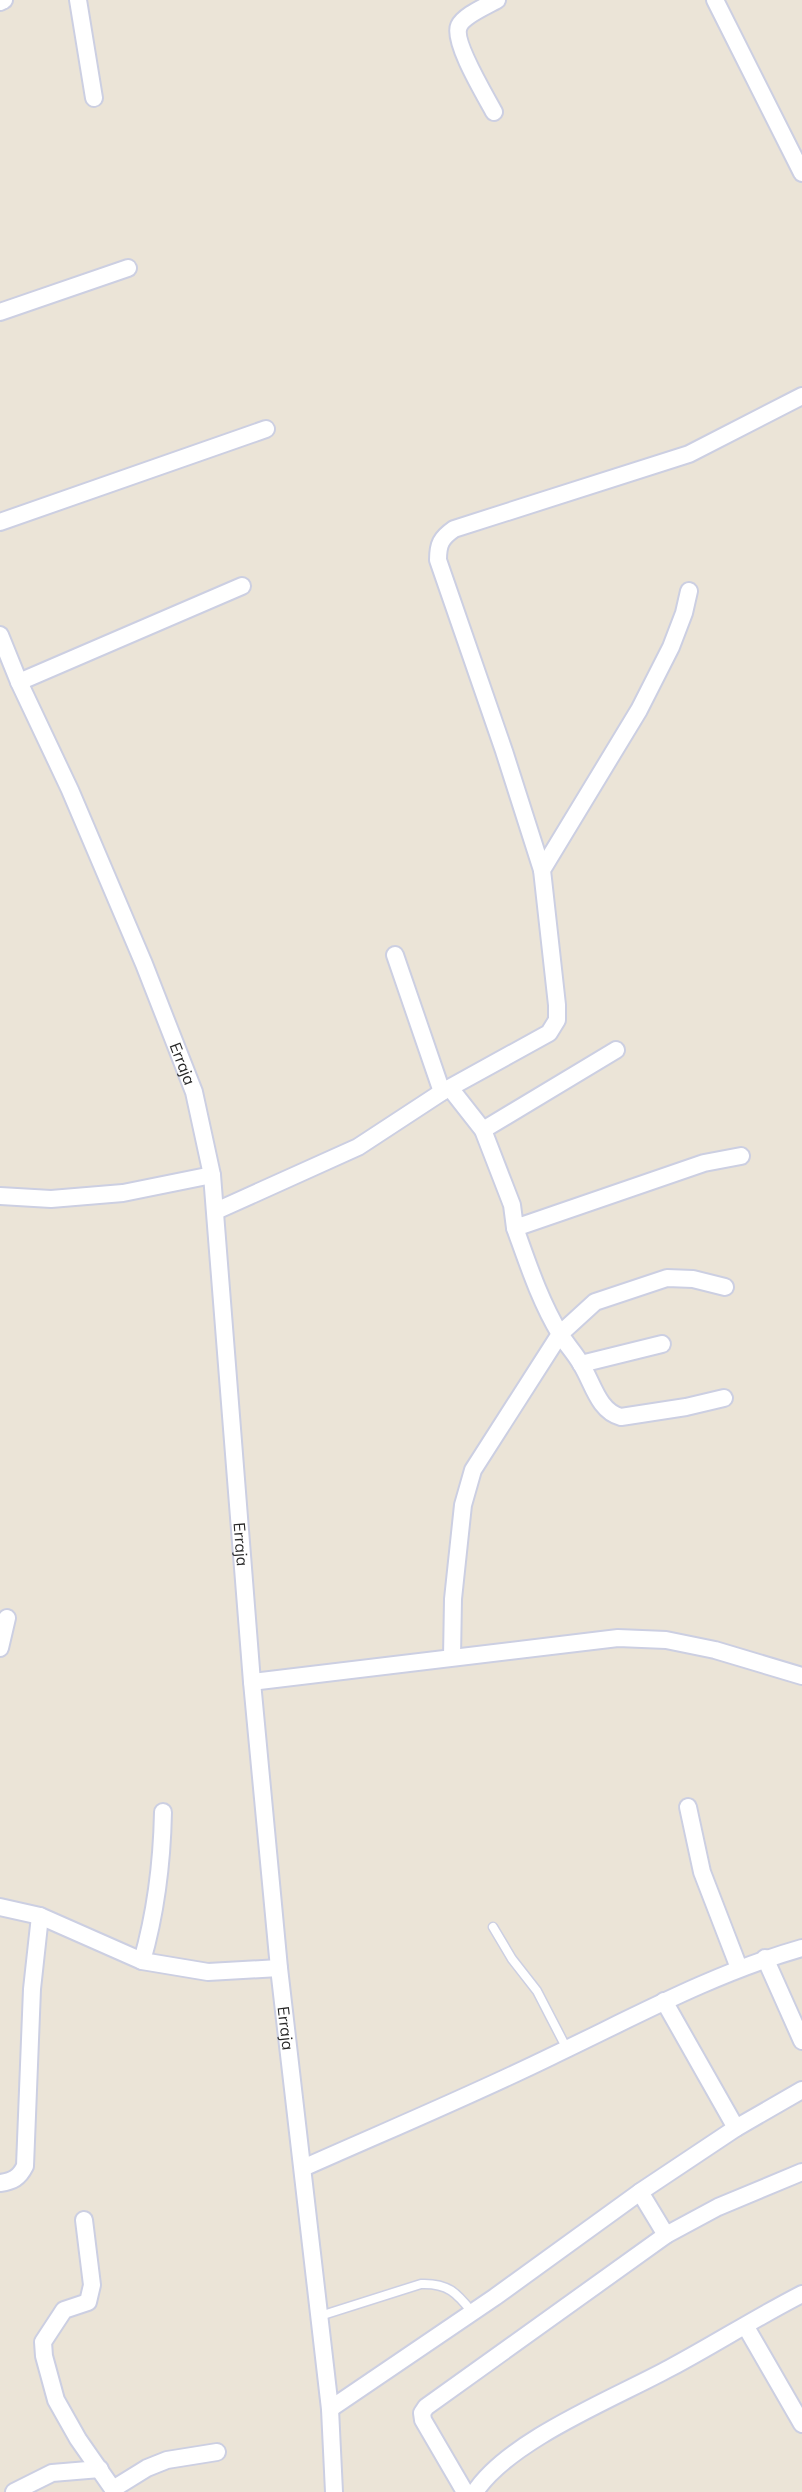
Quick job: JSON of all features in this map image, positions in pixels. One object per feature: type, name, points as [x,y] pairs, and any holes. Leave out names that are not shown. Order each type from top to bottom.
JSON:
[{"type":"street","points":[[0,2],[4,0]]},
{"type":"street","points":[[78,0],[94,98]]},
{"type":"street","points":[[494,112],[462,49],[457,33],[459,25],[467,18],[497,0]]},
{"type":"street","points":[[715,0],[802,173]]},
{"type":"street","points":[[0,312],[128,268]]},
{"type":"street","points":[[216,1211],[358,1148],[446,1090],[549,1033],[557,1020],[552,948],[542,870],[504,751],[438,560],[438,545],[443,537],[454,529],[689,454],[802,396]]},
{"type":"street","points":[[0,522],[266,429]]},
{"type":"street","points":[[11,676],[242,586]]},
{"type":"street","points":[[542,870],[639,710],[671,647],[684,613],[689,591]]},
{"type":"street","name":"Erraja","points":[[0,635],[11,676],[70,790],[148,975],[194,1092],[212,1174],[252,1682],[279,1968],[330,2409],[334,2492]]},
{"type":"street","points":[[395,955],[446,1090],[483,1130],[512,1205],[515,1228],[536,1287],[560,1334],[581,1364],[603,1406],[613,1415],[621,1417],[686,1407],[724,1398]]},
{"type":"street","points":[[483,1130],[616,1050]]},
{"type":"street","points":[[515,1228],[704,1163],[741,1156]]},
{"type":"street","points":[[0,1196],[51,1199],[123,1193],[212,1174]]},
{"type":"street","points":[[452,1657],[453,1599],[462,1516],[473,1470],[560,1334],[595,1302],[667,1278],[693,1279],[725,1287]]},
{"type":"street","points":[[581,1364],[662,1344]]},
{"type":"street","points":[[0,1648],[7,1618]]},
{"type":"street","points":[[252,1682],[618,1638],[666,1640],[715,1650],[802,1676]]},
{"type":"street","points":[[688,1807],[702,1872],[739,1968]]},
{"type":"street","points":[[142,1960],[150,1933],[162,1857],[163,1812]]},
{"type":"street","points":[[0,1907],[40,1916],[142,1960],[208,1972],[279,1968]]},
{"type":"street","points":[[0,2183],[11,2182],[19,2176],[25,2166],[32,1989],[40,1916]]},
{"type":"street","points":[[303,2168],[567,2049],[664,2001],[765,1958],[802,1948]]},
{"type":"street","points":[[765,1958],[802,2041]]},
{"type":"street","points":[[664,2001],[736,2128]]},
{"type":"street","points":[[330,2409],[472,2312],[640,2192],[736,2128],[802,2090]]},
{"type":"street","points":[[465,2492],[423,2420],[422,2413],[426,2407],[666,2235],[718,2207],[802,2172]]},
{"type":"street","points":[[640,2192],[666,2235]]},
{"type":"street","points":[[84,2220],[92,2285],[88,2302],[64,2310],[43,2342],[49,2378],[56,2400],[78,2439],[114,2491],[147,2468],[167,2460],[216,2452]]},
{"type":"street","points":[[475,2492],[480,2483],[527,2444],[746,2327],[802,2294]]},
{"type":"street","points":[[746,2327],[802,2424]]},
{"type":"street","points":[[15,2492],[52,2473],[100,2469]]},
{"type":"lane","points":[[493,1927],[512,1959],[537,1991],[567,2049]]},
{"type":"lane","points":[[320,2316],[422,2284],[435,2283],[457,2292],[472,2312]]}]
